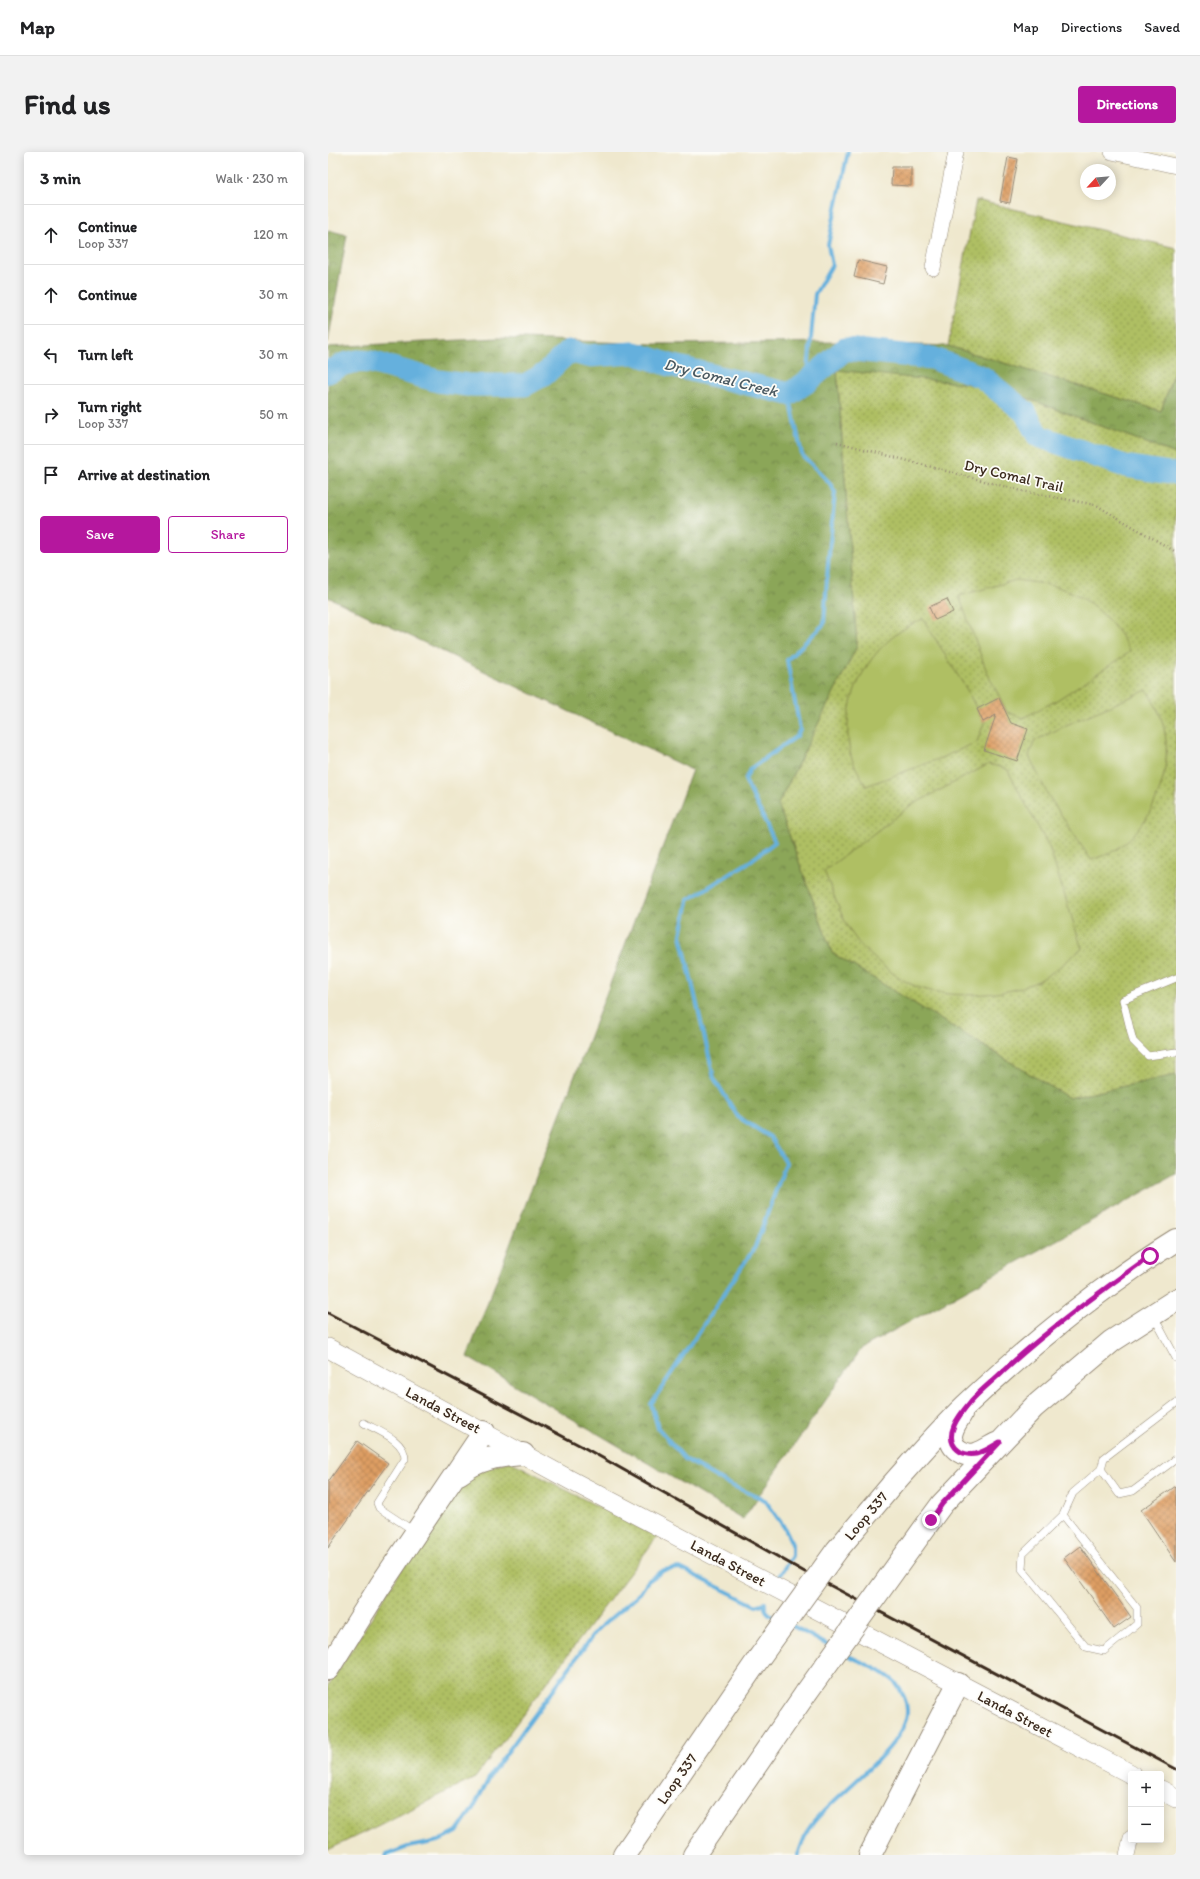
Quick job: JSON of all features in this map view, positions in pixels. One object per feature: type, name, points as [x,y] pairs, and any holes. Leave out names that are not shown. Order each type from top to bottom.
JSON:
[{"type":"main road","name":"Loop 337","points":[[624,1855],[760,1658],[837,1550],[891,1486],[972,1400],[1026,1350],[1072,1313],[1145,1260],[1176,1240]]},
{"type":"main road","points":[[694,1855],[806,1693],[942,1504],[1034,1407],[1112,1341],[1176,1300]]},
{"type":"main road","points":[[972,1400],[955,1423],[951,1437],[955,1447],[961,1452],[976,1454],[1000,1442]]},
{"type":"main road","points":[[328,1669],[416,1532],[484,1432]]},
{"type":"main road","points":[[452,1480],[474,1463],[487,1458],[523,1454]]},
{"type":"main road","points":[[870,1855],[958,1684]]},
{"type":"street","points":[[933,268],[956,152]]},
{"type":"street","points":[[1112,152],[1176,166]]},
{"type":"street","name":"Landa Street","points":[[328,1348],[523,1454],[1128,1772]]},
{"type":"street","points":[[1164,1792],[1176,1798]]},
{"type":"street","points":[[1127,1855],[1130,1843]]},
{"type":"lane","points":[[1176,978],[1123,1000],[1133,1041],[1148,1056],[1176,1052]]},
{"type":"lane","points":[[1153,1315],[1176,1358]]},
{"type":"lane","points":[[1063,1515],[1137,1608],[1138,1624],[1104,1651],[1086,1647],[1022,1569],[1023,1554],[1063,1515],[1073,1493],[1101,1469],[1104,1458],[1176,1403]]},
{"type":"lane","points":[[364,1423],[399,1444],[405,1453],[405,1458],[377,1504],[379,1508],[416,1532]]},
{"type":"lane","points":[[1101,1469],[1119,1494],[1133,1491],[1176,1459]]},
{"type":"path","name":"Dry Comal Trail","points":[[837,442],[1022,491],[1096,505],[1176,552]]},
{"type":"green space","points":[[976,200],[1176,248],[1176,365],[1161,411],[948,346]]},
{"type":"green space","points":[[328,230],[347,235],[328,342]]},
{"type":"green space","points":[[498,338],[653,344],[835,342],[948,346],[1161,411],[1176,366],[1176,454],[997,387],[837,370],[857,646],[778,804],[832,953],[1069,1098],[1176,1075],[1176,1174],[862,1348],[743,1519],[467,1357],[692,770],[328,597],[328,347]]},
{"type":"green space","points":[[837,369],[997,387],[1176,454],[1176,1075],[1069,1098],[832,953],[778,804],[857,646]]},
{"type":"green space","points":[[1016,580],[1053,586],[1077,595],[1099,610],[1116,630],[1130,652],[1057,700],[1023,718],[1007,712],[987,672],[959,596]]},
{"type":"green space","points":[[923,619],[967,690],[984,723],[977,742],[941,758],[866,786],[852,760],[848,735],[849,714],[854,693],[862,674],[888,641],[904,629]]},
{"type":"green space","points":[[1147,690],[1161,717],[1166,738],[1164,774],[1159,792],[1152,809],[1130,838],[1114,851],[1091,860],[1048,795],[1029,756],[1034,741],[1075,721]]},
{"type":"green space","points":[[989,764],[1007,769],[1049,847],[1082,949],[1046,977],[1027,986],[1012,990],[978,995],[961,995],[944,993],[915,986],[892,973],[877,961],[858,942],[847,926],[824,871],[910,806]]},
{"type":"green space","points":[[510,1461],[657,1537],[475,1778],[328,1850],[328,1687],[450,1492],[474,1471]]},
{"type":"building","points":[[1008,157],[1018,159],[1010,203],[1000,201]]},
{"type":"building","points":[[892,167],[911,167],[911,186],[891,185]]},
{"type":"building","points":[[858,260],[887,267],[883,284],[854,277]]},
{"type":"building","points":[[947,599],[953,612],[935,620],[929,607]]},
{"type":"building","points":[[999,698],[1011,723],[1028,729],[1017,761],[984,750],[996,715],[983,722],[977,709]]},
{"type":"building","points":[[357,1441],[388,1463],[328,1548],[328,1482]]},
{"type":"building","points":[[1176,1486],[1176,1562],[1141,1510]]},
{"type":"building","points":[[1080,1546],[1131,1617],[1114,1629],[1064,1558]]},
{"type":"waterway","points":[[807,382],[815,294],[832,265],[828,245],[848,152]]},
{"type":"waterway","name":"Dry Comal Creek","points":[[328,372],[344,364],[358,361],[371,362],[438,381],[468,385],[525,385],[545,374],[569,351],[587,356],[634,353],[670,365],[789,394],[807,382],[845,349],[932,358],[982,377],[1025,412],[1038,436],[1125,466],[1176,474]]},
{"type":"waterway","points":[[779,1576],[792,1556],[792,1544],[784,1527],[765,1500],[726,1483],[685,1459],[658,1428],[651,1404],[755,1247],[786,1163],[770,1137],[738,1117],[714,1078],[681,935],[688,900],[749,862],[775,842],[745,780],[750,769],[797,736],[800,729],[787,660],[824,624],[835,492],[829,482],[802,455],[789,394]]},
{"type":"waterway","points":[[386,1855],[408,1847],[439,1841],[457,1832],[472,1810],[492,1773],[597,1630],[640,1593],[648,1581],[664,1570],[680,1568],[756,1606],[765,1603],[767,1611],[779,1620]]},
{"type":"waterway","points":[[791,1625],[831,1647]]},
{"type":"waterway","points":[[798,1855],[808,1830],[818,1817],[882,1756],[895,1740],[904,1724],[907,1710],[906,1703],[895,1682],[877,1669],[842,1653]]},
{"type":"railway","points":[[328,1313],[583,1447],[803,1571],[1176,1769]]},
{"type":"route","points":[[931,1520],[942,1504],[1000,1442],[976,1454],[961,1452],[955,1447],[951,1437],[955,1423],[972,1400],[1026,1350],[1072,1313],[1150,1256]]}]
